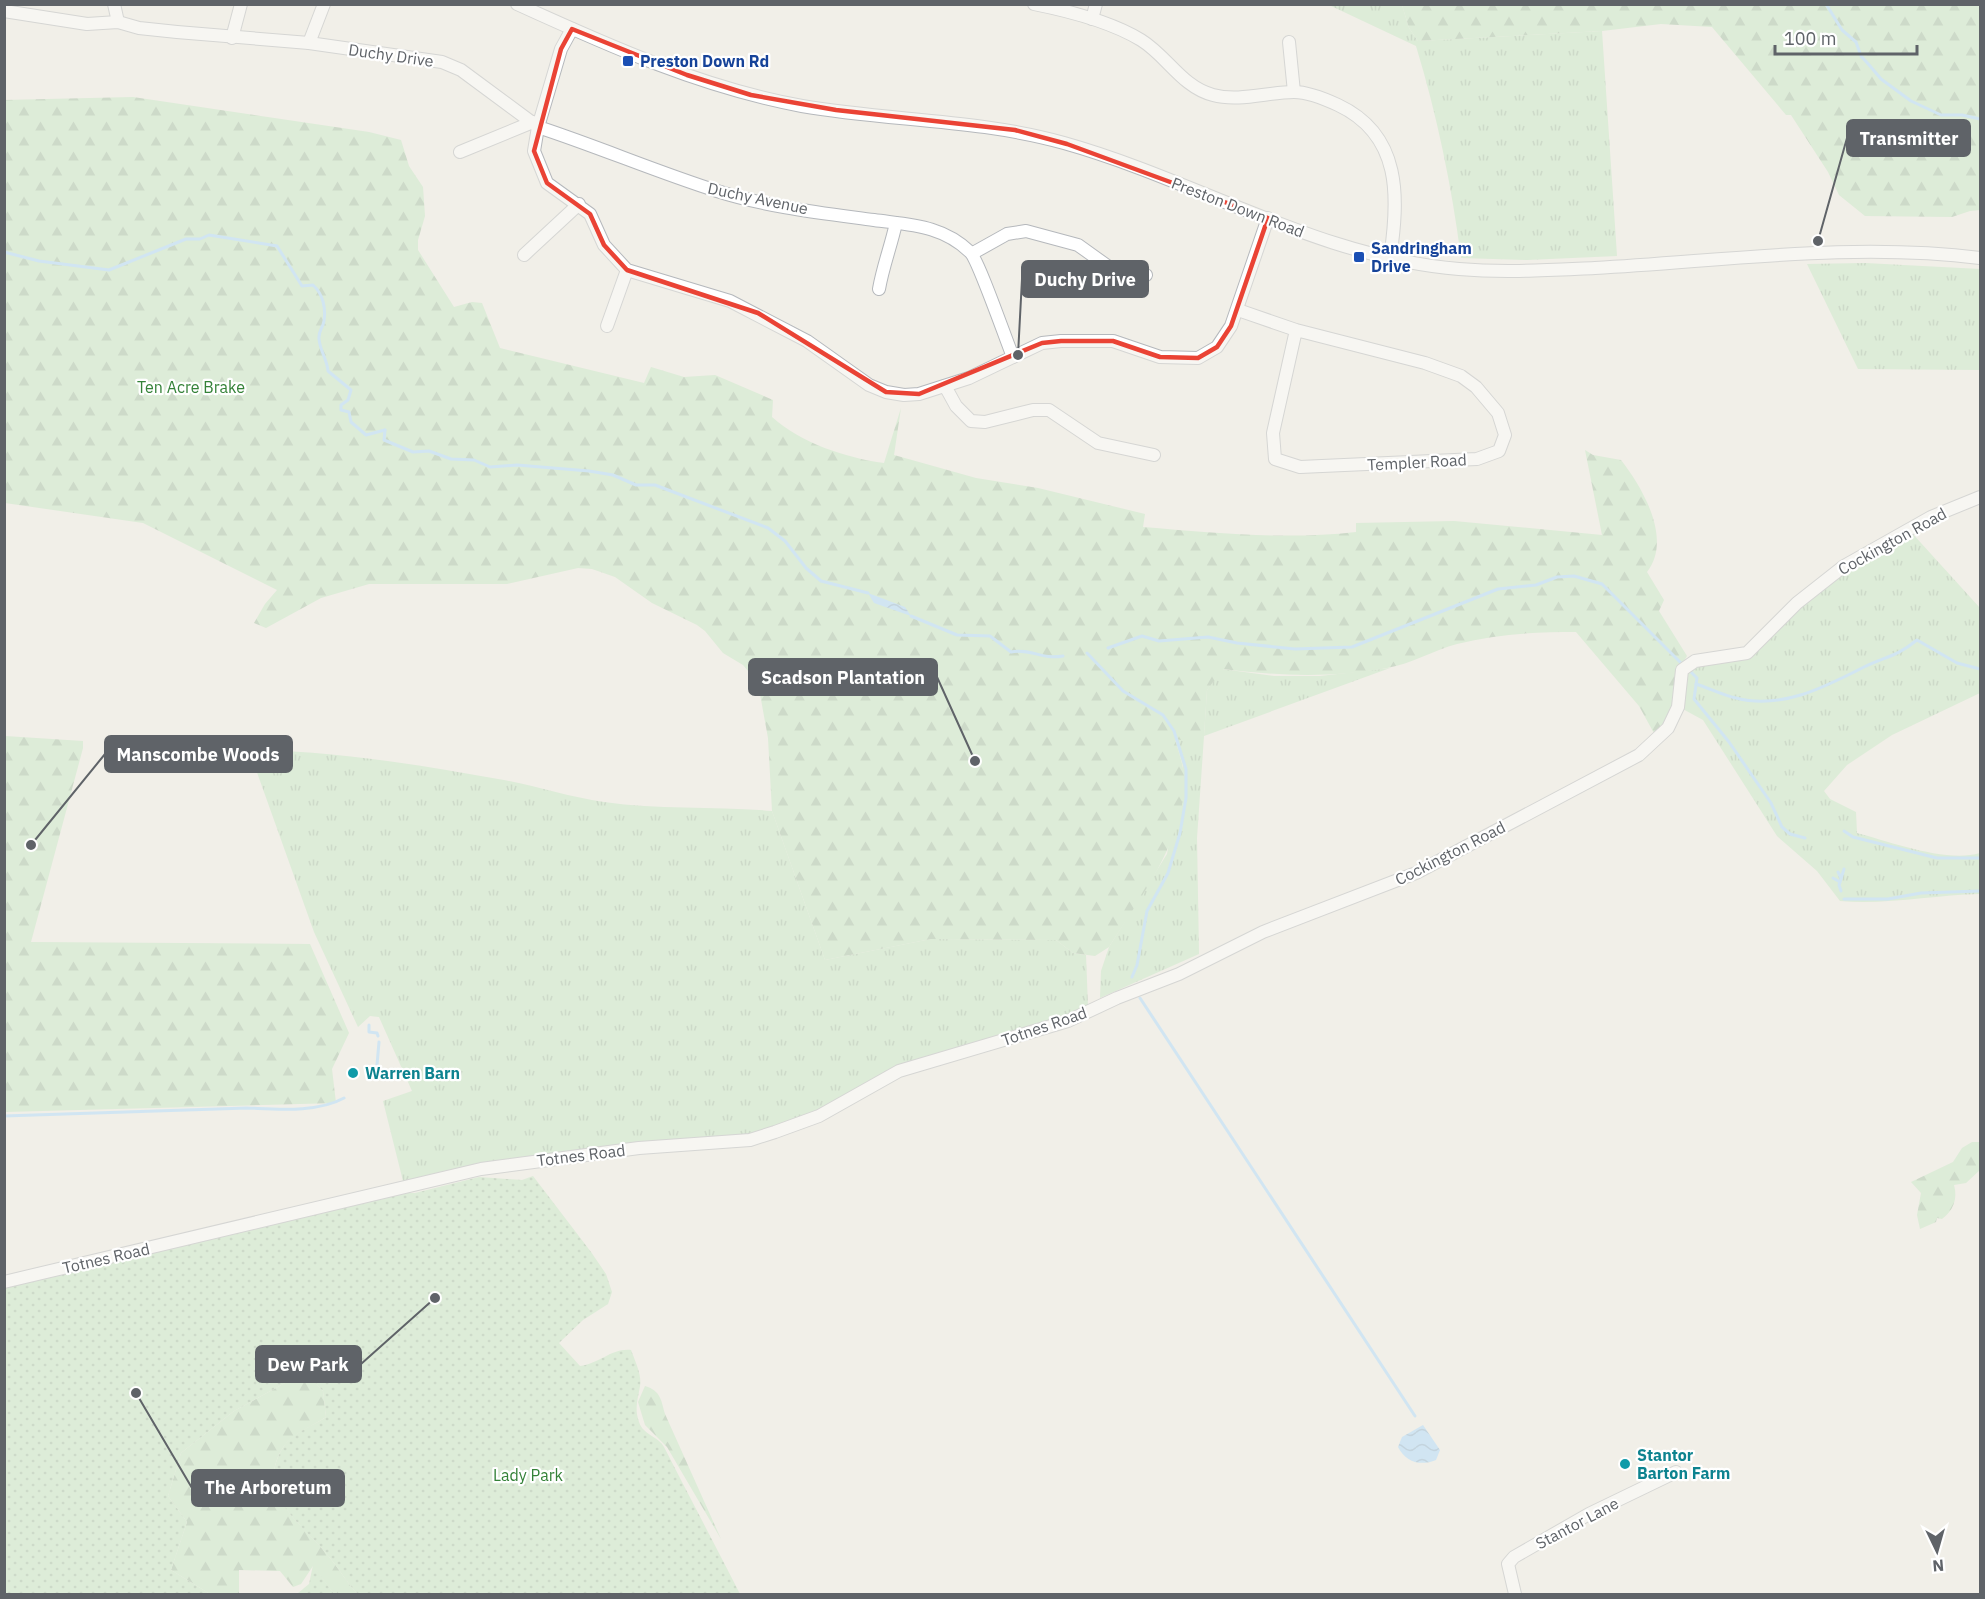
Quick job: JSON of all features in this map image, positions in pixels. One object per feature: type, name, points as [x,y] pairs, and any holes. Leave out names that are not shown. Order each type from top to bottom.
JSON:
[{"type":"street","points":[[114,4],[118,22]]},
{"type":"street","points":[[232,38],[242,4]]},
{"type":"street","points":[[309,43],[324,4]]},
{"type":"street","name":"Preston Down Road","points":[[517,4],[572,29],[687,75],[760,97],[836,110],[1015,130],[1067,144],[1268,218],[1390,258],[1434,267],[1512,271],[1822,252],[1914,252],[1980,258]]},
{"type":"street","points":[[1034,4],[1092,19],[1142,40],[1179,76],[1196,88],[1213,95],[1294,92],[1312,95],[1352,112],[1377,136],[1387,152],[1393,174],[1396,216],[1390,258]]},
{"type":"street","points":[[1092,19],[1096,4]]},
{"type":"street","name":"Duchy Drive","points":[[4,11],[87,24],[118,22],[139,28],[309,43],[442,62],[461,70],[536,125]]},
{"type":"street","points":[[572,29],[561,49],[536,125],[534,151],[547,183],[590,214],[603,245],[627,270],[730,301],[758,313],[807,341],[869,385],[886,392],[919,394],[945,386],[969,378],[1042,343],[1084,340],[1113,341],[1160,357],[1198,358],[1217,347],[1238,310],[1268,218]]},
{"type":"street","points":[[1289,42],[1294,92]]},
{"type":"street","points":[[460,152],[536,125]]},
{"type":"street","name":"Duchy Avenue","points":[[536,125],[599,146],[648,169],[719,192],[757,201],[928,226],[948,234],[973,253]]},
{"type":"street","points":[[524,255],[579,204]]},
{"type":"street","points":[[879,289],[884,258],[892,243],[896,223]]},
{"type":"street","points":[[1012,357],[973,253],[1007,234],[1026,231],[1078,245],[1113,270],[1146,275]]},
{"type":"street","points":[[607,326],[627,270]]},
{"type":"street","name":"Templer Road","points":[[1238,310],[1296,330],[1425,363],[1461,376],[1476,387],[1498,413],[1505,435],[1499,451],[1477,459],[1300,467],[1275,459],[1273,433],[1296,330]]},
{"type":"street","points":[[945,386],[956,406],[971,421],[985,422],[1033,410],[1049,410],[1098,443],[1154,455]]},
{"type":"street","name":"Cockington Road","points":[[1141,988],[1179,974],[1263,932],[1416,873],[1639,755],[1668,729],[1678,707],[1679,681],[1682,670],[1689,663],[1747,654],[1797,603],[1844,566],[1931,517],[1980,497]]},
{"type":"street","name":"Totnes Road","points":[[4,1282],[481,1169],[639,1148],[750,1140],[819,1116],[900,1071],[1068,1021],[1141,988]]},
{"type":"street","name":"Stantor Lane","points":[[1515,1594],[1508,1564],[1514,1557],[1589,1514],[1676,1472]]},
{"type":"highlighted area","points":[[572,29],[687,75],[751,95],[836,110],[1015,130],[1067,144],[1268,218],[1231,326],[1217,347],[1198,358],[1160,357],[1113,341],[1042,343],[919,394],[886,392],[758,313],[627,270],[604,245],[590,214],[547,183],[534,151],[561,49]]},
{"type":"green space","points":[[1329,5],[1402,5],[1409,28],[1418,41],[1602,31],[1617,256],[1527,260],[1461,258],[1443,151],[1416,46]]},
{"type":"green space","points":[[1402,5],[1980,5],[1980,210],[1952,217],[1865,216],[1839,195],[1828,172],[1791,115],[1786,115],[1712,27],[1661,24],[1602,31],[1418,41],[1409,28]]},
{"type":"green space","name":"Ten Acre Brake","points":[[133,97],[369,132],[401,140],[409,166],[423,187],[425,216],[418,240],[418,250],[454,307],[472,302],[482,303],[500,348],[644,383],[651,367],[684,377],[715,375],[773,400],[772,417],[796,434],[825,448],[855,457],[884,463],[901,408],[894,455],[976,478],[1038,488],[1145,514],[1143,527],[1276,536],[1356,532],[1356,523],[1454,521],[1602,535],[1585,450],[1593,455],[1621,460],[1638,484],[1652,514],[1656,529],[1657,544],[1654,559],[1647,572],[1664,600],[1659,611],[1687,656],[1678,677],[1670,714],[1655,735],[1639,706],[1576,632],[1531,633],[1486,638],[1448,647],[1396,666],[1366,671],[1325,675],[1223,669],[1207,690],[1204,736],[1187,741],[1175,739],[1184,778],[1182,806],[1176,828],[1168,849],[1146,890],[1109,947],[1095,956],[1073,953],[1056,940],[931,939],[825,960],[772,811],[768,738],[758,683],[743,665],[723,653],[697,625],[652,603],[615,577],[592,569],[578,568],[507,584],[369,584],[321,598],[266,628],[254,623],[265,604],[277,590],[143,523],[5,503],[4,100]]},
{"type":"green space","points":[[1865,263],[1980,269],[1980,370],[1858,369],[1807,264]]},
{"type":"green space","points":[[1911,532],[1980,608],[1980,693],[1892,735],[1847,765],[1824,791],[1830,799],[1856,812],[1857,833],[1935,853],[1966,855],[1980,853],[1980,894],[1875,902],[1840,901],[1817,871],[1777,836],[1703,720],[1681,708],[1686,672],[1694,667],[1748,657],[1831,578]]},
{"type":"green space","points":[[1390,668],[1204,736],[1207,690],[1222,669],[1274,676],[1320,676]]},
{"type":"green space","points":[[5,736],[83,741],[31,942],[310,944],[349,1033],[332,1069],[336,1103],[5,1112]]},
{"type":"green space","points":[[1204,736],[1197,838],[1199,954],[1100,998],[1101,971],[1109,947],[1167,854],[1183,766],[1175,738]]},
{"type":"green space","points":[[249,750],[312,753],[405,763],[524,784],[604,802],[772,811],[825,960],[931,939],[1056,940],[1073,953],[1086,955],[1088,1007],[1076,1013],[971,1046],[804,1118],[739,1137],[494,1162],[403,1181],[383,1101],[412,1091],[379,1017],[370,1016],[358,1027],[314,932]]},
{"type":"green space","points":[[1972,1142],[1980,1142],[1980,1170],[1966,1183],[1954,1185],[1955,1200],[1946,1216],[1942,1219],[1937,1218],[1936,1222],[1920,1229],[1917,1215],[1921,1193],[1911,1182],[1953,1162],[1962,1148]]},
{"type":"green space","name":"Lady Park","points":[[533,1176],[606,1274],[612,1292],[608,1304],[583,1320],[559,1343],[580,1366],[618,1351],[631,1350],[640,1377],[637,1408],[639,1422],[644,1430],[664,1447],[740,1594],[358,1594],[319,1545],[285,1508],[274,1479],[276,1463],[288,1441],[297,1433],[326,1417],[323,1391],[305,1372],[234,1411],[181,1453],[168,1496],[187,1522],[171,1570],[210,1594],[5,1594],[4,1282],[409,1185],[410,1193],[415,1193],[479,1177],[522,1180]]},
{"type":"green space","points":[[305,1372],[323,1391],[326,1417],[288,1441],[276,1463],[274,1479],[285,1507],[358,1594],[334,1594],[313,1566],[301,1584],[293,1587],[280,1571],[239,1570],[239,1594],[210,1594],[171,1570],[187,1522],[168,1496],[181,1453],[234,1411]]},
{"type":"green space","points":[[645,1386],[660,1397],[665,1414],[721,1539],[667,1447],[645,1425],[638,1402]]},
{"type":"green space","points":[[313,1565],[334,1594],[297,1594],[309,1584]]},
{"type":"water","points":[[868,593],[905,607],[911,616],[874,603]]},
{"type":"water","points":[[1423,1425],[1440,1450],[1436,1460],[1419,1463],[1405,1457],[1398,1447],[1402,1437]]},
{"type":"waterway","points":[[1826,4],[1842,30],[1856,42],[1861,56],[1881,79],[1911,101],[1941,115],[1962,115],[1980,119]]},
{"type":"waterway","points":[[4,252],[39,261],[109,270],[186,239],[200,239],[209,235],[277,246],[302,286],[313,285],[321,297],[325,316],[319,339],[328,371],[351,390],[348,400],[341,405],[341,410],[349,412],[351,422],[366,435],[385,430]]},
{"type":"waterway","points":[[385,430],[384,440],[413,452],[429,451],[451,459],[474,460],[490,467],[517,465],[589,471],[613,475],[636,485],[655,485],[768,528],[785,541],[806,568],[821,581],[868,593]]},
{"type":"waterway","points":[[1108,648],[1142,636],[1159,641],[1208,637],[1237,643],[1295,649],[1352,647],[1498,589],[1536,585],[1557,577],[1574,576],[1602,584],[1683,665]]},
{"type":"waterway","points":[[911,616],[957,635],[990,636],[1011,652],[1063,656]]},
{"type":"waterway","points":[[1696,684],[1731,697],[1753,701],[1786,699],[1834,682],[1897,653],[1917,640],[1957,663],[1980,669]]},
{"type":"waterway","points":[[1087,653],[1123,691],[1163,715],[1174,731],[1186,769],[1186,798],[1180,833],[1168,873],[1147,911],[1137,965],[1132,977]]},
{"type":"waterway","points":[[1688,669],[1697,678],[1694,699],[1729,742],[1771,803],[1782,827],[1790,834],[1805,838]]},
{"type":"waterway","points":[[1844,831],[1853,837],[1937,858],[1980,858]]},
{"type":"waterway","points":[[1841,891],[1839,885],[1844,869]]},
{"type":"waterway","points":[[1838,872],[1841,878]]},
{"type":"waterway","points":[[1833,878],[1840,882]]},
{"type":"waterway","points":[[1844,899],[1888,899],[1921,893],[1980,891]]},
{"type":"waterway","points":[[1140,998],[1415,1416]]},
{"type":"waterway","points":[[369,1025],[369,1032],[377,1033],[378,1036]]},
{"type":"waterway","points":[[379,1042],[377,1065],[385,1075]]},
{"type":"waterway","points":[[4,1116],[247,1108],[296,1109],[322,1106],[344,1098]]},
{"type":"place","name":"Preston Down Rd","points":[[628,61]]},
{"type":"place","name":"Transmitter","points":[[1818,241]]},
{"type":"place","name":"Sandringham Drive","points":[[1359,257]]},
{"type":"place","name":"Duchy Drive","points":[[1018,355]]},
{"type":"place","name":"Scadson Plantation","points":[[975,761]]},
{"type":"place","name":"Manscombe Woods","points":[[31,845]]},
{"type":"place","name":"Warren Barn","points":[[353,1073]]},
{"type":"place","name":"Dew Park","points":[[435,1298]]},
{"type":"place","name":"The Arboretum","points":[[136,1393]]},
{"type":"place","name":"Stantor Barton Farm","points":[[1625,1464]]}]
